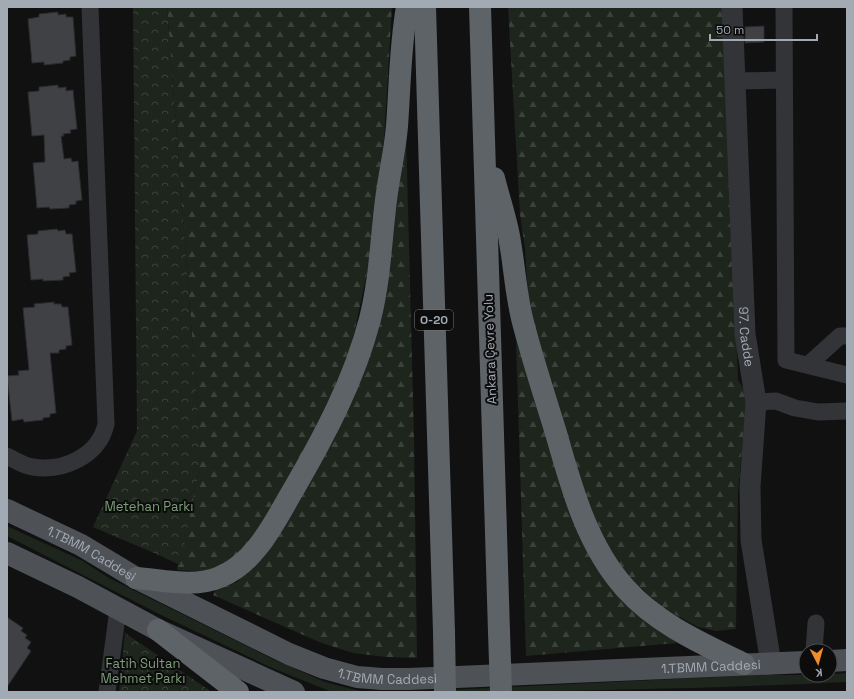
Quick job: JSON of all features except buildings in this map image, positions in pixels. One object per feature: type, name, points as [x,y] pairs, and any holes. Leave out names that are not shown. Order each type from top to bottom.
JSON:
[{"type":"highway","points":[[136,578],[183,583],[203,582],[219,578],[238,568],[253,553],[275,521],[338,408],[356,362],[370,318],[376,288],[396,128],[401,39],[407,7]]},
{"type":"highway","name":"O-20","points":[[425,7],[446,692]]},
{"type":"highway","name":"Ankara Çevre Yolu","points":[[480,7],[501,692]]},
{"type":"highway","points":[[484,139],[510,242],[513,274],[523,325],[570,482],[595,544],[609,569],[626,590],[652,612],[687,636],[744,664]]},
{"type":"highway","points":[[158,630],[238,692]]},
{"type":"main road","name":"1.TBMM Caddesi","points":[[7,510],[81,545],[136,578],[289,654],[324,668],[357,677],[382,680],[798,662]]},
{"type":"main road","points":[[7,553],[78,587],[158,630],[294,692]]},
{"type":"street","points":[[7,456],[31,467],[53,467],[67,464],[92,450],[102,438],[106,424],[90,7]]},
{"type":"street","name":"97. Cadde","points":[[732,7],[745,334],[756,402],[750,487],[751,540],[771,664]]},
{"type":"street","points":[[784,7],[786,360],[847,375]]},
{"type":"street","points":[[734,81],[784,80]]},
{"type":"street","points":[[808,365],[840,336],[847,336]]},
{"type":"street","points":[[756,402],[776,401],[795,408],[818,412],[847,411]]},
{"type":"street","points":[[107,692],[118,609]]},
{"type":"street","points":[[815,643],[816,623]]},
{"type":"green space","name":"Metehan Parkı","points":[[133,7],[167,7],[199,428],[199,470],[180,565],[93,527],[137,431]]},
{"type":"green space","points":[[167,7],[392,7],[384,139],[369,264],[352,343],[319,427],[246,549],[210,572],[177,570],[199,470],[199,428]]},
{"type":"green space","points":[[508,7],[725,7],[738,380],[747,394],[738,493],[736,629],[716,631],[698,627],[663,608],[630,578],[609,554],[576,471],[536,340],[528,297],[525,249],[520,214]]},
{"type":"green space","points":[[406,132],[414,437],[417,658],[386,657],[353,653],[319,642],[213,595],[216,590],[237,582],[257,564],[275,541],[336,436],[396,206]]},
{"type":"green space","points":[[516,341],[549,443],[637,614],[677,643],[526,656]]},
{"type":"green space","points":[[7,526],[83,561],[109,578],[275,660],[325,682],[364,692],[332,692],[272,668],[159,614],[7,536]]},
{"type":"green space","name":"Fatih Sultan Mehmet Parkı","points":[[125,633],[212,692],[119,692]]},
{"type":"green space","points":[[847,673],[847,682],[838,682],[838,674]]},
{"type":"green space","points":[[757,675],[798,675],[798,683],[820,683],[626,690],[404,692]]}]
